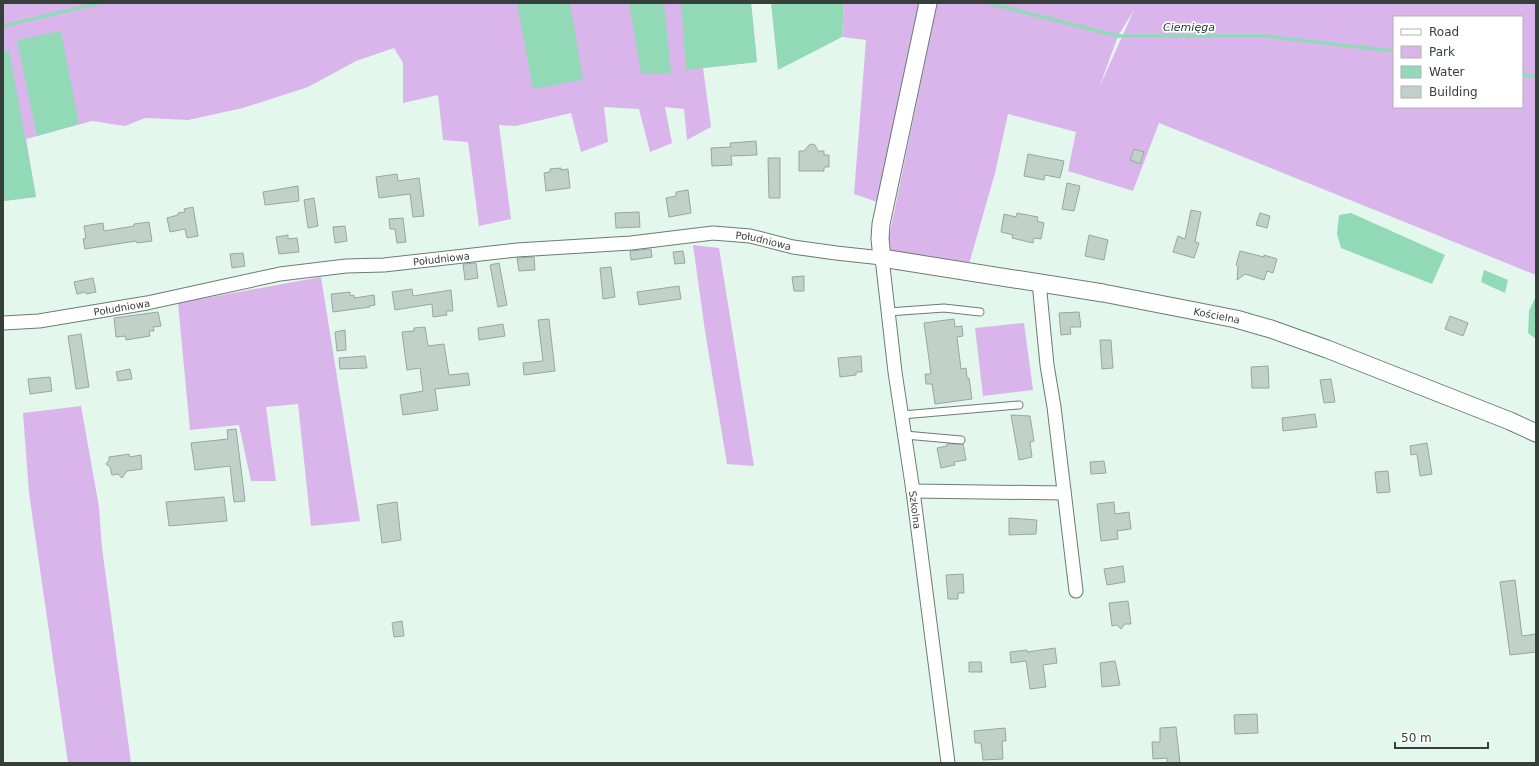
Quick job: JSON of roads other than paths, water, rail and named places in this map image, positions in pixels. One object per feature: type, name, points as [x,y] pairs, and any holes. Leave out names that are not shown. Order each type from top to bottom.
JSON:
[{"type":"street","points":[[882,258],[880,239],[881,224],[928,5]]},
{"type":"street","name":"Południowa","points":[[3,323],[39,321],[147,303],[280,274],[338,266],[384,265],[509,251],[631,243],[713,233],[750,236],[793,247],[882,258]]},
{"type":"street","name":"Kościelna","points":[[882,258],[1103,293],[1236,319],[1271,329],[1327,349],[1510,421],[1536,433]]},
{"type":"street","name":"Szkolna","points":[[882,258],[948,763]]},
{"type":"street","points":[[1039,282],[1047,365],[1054,407],[1076,591]]},
{"type":"street","points":[[913,491],[1064,494]]},
{"type":"lane","points":[[888,312],[944,308],[980,312]]},
{"type":"lane","points":[[902,415],[1019,405]]},
{"type":"lane","points":[[905,435],[961,440]]},
{"type":"water","points":[[517,3],[570,3],[583,80],[533,89]]},
{"type":"water","points":[[629,3],[664,3],[671,73],[641,74]]},
{"type":"water","points":[[681,3],[751,3],[757,62],[686,70]]},
{"type":"water","points":[[771,3],[844,3],[842,37],[778,70]]},
{"type":"water","points":[[61,31],[79,124],[37,136],[17,40]]},
{"type":"water","points":[[9,50],[36,197],[3,201],[3,52]]},
{"type":"water","points":[[1351,213],[1445,255],[1432,284],[1341,248],[1337,234],[1339,215]]},
{"type":"water","points":[[1484,270],[1508,280],[1505,293],[1481,282]]},
{"type":"water","points":[[1536,296],[1536,339],[1528,333],[1529,311]]},
{"type":"waterway","name":"Ciemięga","points":[[3,26],[100,3]]},
{"type":"waterway","name":"Ciemięga","points":[[988,3],[1118,36],[1264,36],[1393,51]]},
{"type":"waterway","name":"Ciemięga","points":[[1523,74],[1536,77]]}]
